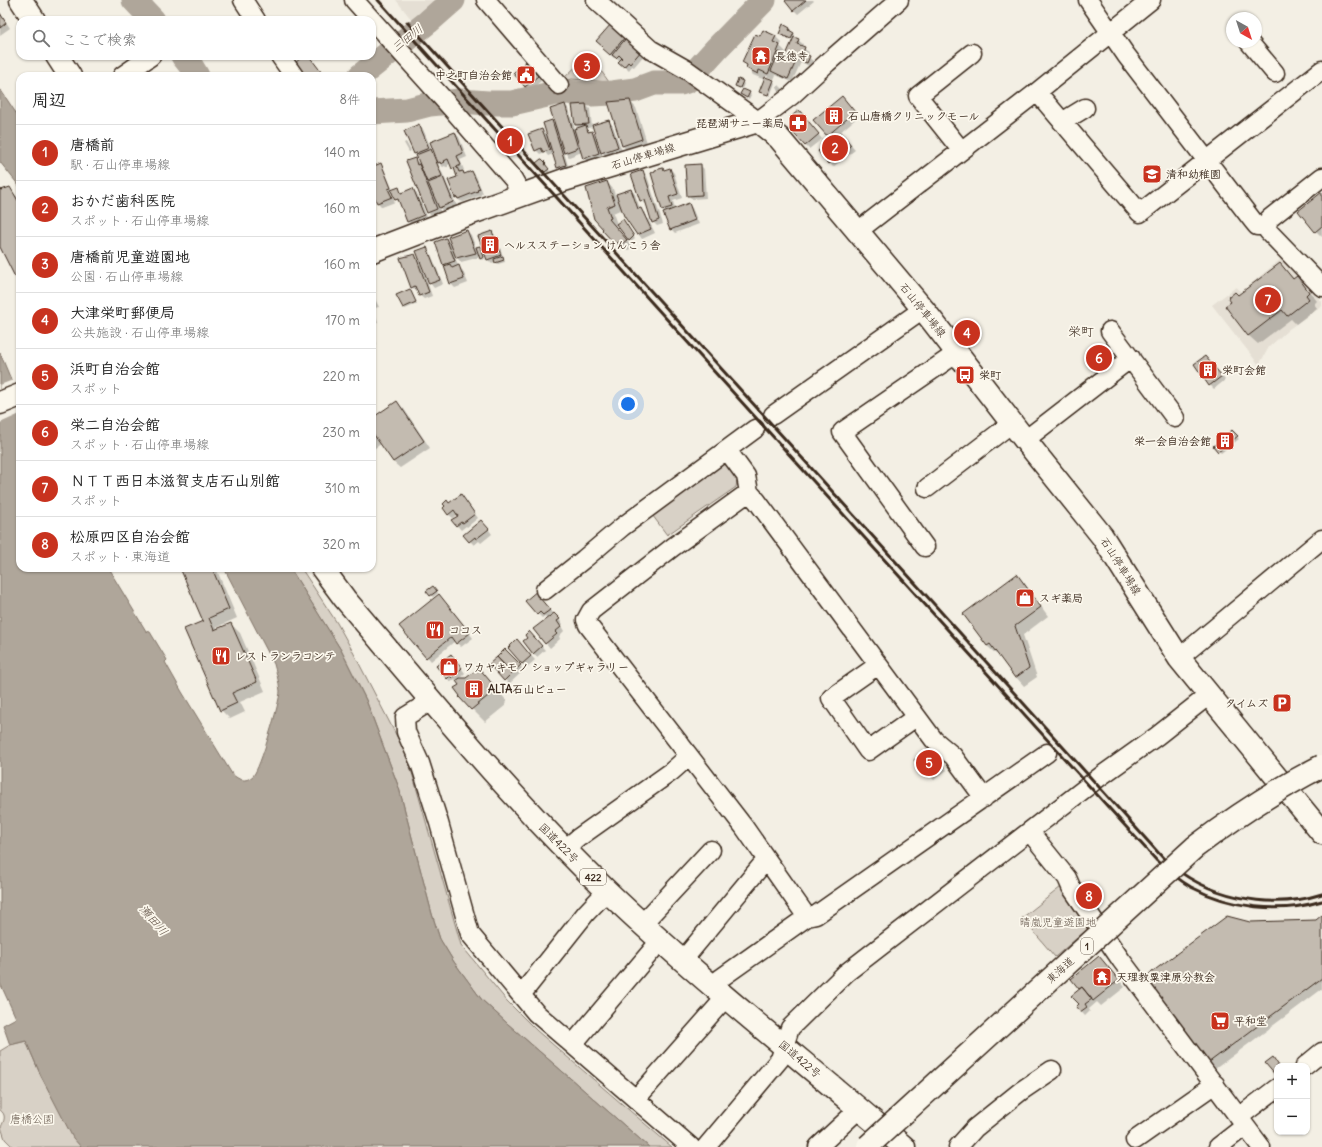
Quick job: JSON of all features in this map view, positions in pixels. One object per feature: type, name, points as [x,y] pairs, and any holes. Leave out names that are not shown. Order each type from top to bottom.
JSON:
[{"type":"main road","points":[[21,0],[31,16]]},
{"type":"main road","points":[[60,60],[67,72]]},
{"type":"main road","name":"石山停車場線","points":[[376,249],[448,221],[564,180],[758,121],[779,138],[923,308],[1018,432],[1102,536],[1179,658],[1322,833]]},
{"type":"main road","points":[[0,403],[16,397]]},
{"type":"main road","name":"国道422号","points":[[325,572],[345,599],[524,807],[607,891],[660,941],[904,1147]]},
{"type":"main road","name":"東海道","points":[[867,1147],[1196,847],[1248,809],[1322,765]]},
{"type":"street","points":[[243,0],[253,16]]},
{"type":"street","points":[[354,0],[368,16]]},
{"type":"street","points":[[486,0],[559,85]]},
{"type":"street","points":[[596,0],[650,49],[694,74],[758,121],[791,96],[899,0]]},
{"type":"street","points":[[1088,0],[1126,55],[1257,226],[1267,226]]},
{"type":"street","points":[[858,231],[1037,92],[1151,0]]},
{"type":"street","points":[[376,24],[513,179],[522,195]]},
{"type":"street","points":[[1254,48],[1275,73]]},
{"type":"street","points":[[962,150],[918,96],[972,53]]},
{"type":"street","points":[[128,72],[145,60]]},
{"type":"street","points":[[283,60],[291,72]]},
{"type":"street","points":[[1037,92],[1140,213],[1322,70]]},
{"type":"street","points":[[1062,122],[1085,108]]},
{"type":"street","points":[[1322,177],[1269,219],[1267,226],[1268,231],[1322,288]]},
{"type":"street","points":[[773,414],[923,308]]},
{"type":"street","points":[[1110,331],[1175,418]]},
{"type":"street","points":[[924,547],[842,432],[958,353]]},
{"type":"street","points":[[927,488],[1018,432],[1131,358]]},
{"type":"street","points":[[545,590],[584,560],[622,527],[755,429]]},
{"type":"street","points":[[727,450],[746,476],[749,492],[757,500],[916,717],[934,740],[953,756],[984,798]]},
{"type":"street","points":[[749,492],[666,552],[591,611],[586,620],[588,625],[744,827],[807,917]]},
{"type":"street","points":[[1179,658],[1322,539]]},
{"type":"street","points":[[878,665],[831,698],[868,751],[916,717]]},
{"type":"street","points":[[706,1147],[780,1059],[790,1028],[846,974],[1101,776],[1209,696]]},
{"type":"street","points":[[432,701],[405,717],[406,732],[420,763],[440,823],[470,934],[536,1012],[691,1147]]},
{"type":"street","points":[[636,1100],[720,991],[722,978],[807,917],[816,915],[1047,753]]},
{"type":"street","points":[[565,849],[689,756]]},
{"type":"street","points":[[885,1131],[1182,859],[1212,834],[1242,813],[1322,765]]},
{"type":"street","points":[[1030,832],[1067,878],[1071,888],[1101,932],[1261,1147]]},
{"type":"street","points":[[642,924],[711,850]]},
{"type":"street","points":[[683,960],[767,860]]},
{"type":"street","points":[[522,996],[586,913],[607,891]]},
{"type":"street","points":[[572,1044],[660,941]]},
{"type":"street","points":[[1309,1063],[1322,1052]]},
{"type":"street","points":[[958,1147],[975,1128],[1021,1091],[1052,1070]]},
{"type":"street","points":[[1135,1140],[1214,1084]]},
{"type":"street","points":[[1218,1147],[1274,1091]]},
{"type":"street","points":[[818,1147],[859,1109]]},
{"type":"shaded area","points":[[396,0],[436,0],[412,20]]},
{"type":"shaded area","points":[[1282,258],[1322,302],[1322,306],[1289,329],[1269,347],[1259,365],[1212,305],[1236,287],[1241,292]]},
{"type":"green space","points":[[589,54],[609,82],[572,79],[565,81],[563,79]]},
{"type":"green space","points":[[717,464],[730,465],[738,475],[736,487],[667,535],[650,512]]},
{"type":"green space","points":[[292,572],[304,572],[337,623],[405,752],[461,945],[507,1001],[536,1030],[672,1147],[649,1147],[482,1000],[454,962],[440,939],[432,914],[399,788],[366,700],[341,650]]},
{"type":"green space","name":"晴嵐児童遊園地","points":[[1061,887],[1091,926],[1055,957],[1022,918]]},
{"type":"green space","name":"唐橋公園","points":[[26,1041],[41,1076],[81,1147],[13,1147],[5,1139],[1,1127],[4,1120],[4,1114],[0,1110],[0,1051],[10,1045]]},
{"type":"water","points":[[0,89],[16,113],[16,182],[0,162]]},
{"type":"water","name":"瀬田川","points":[[0,353],[16,391],[16,572],[110,572],[146,631],[150,632],[167,660],[165,662],[182,692],[232,774],[237,778],[245,780],[253,776],[265,749],[280,691],[274,664],[226,572],[292,572],[341,650],[366,700],[399,788],[440,939],[454,962],[482,1000],[649,1147],[81,1147],[73,1138],[41,1076],[26,1041],[10,1045],[3,1025],[16,1018],[0,983]]},
{"type":"pier","points":[[13,380],[16,387],[16,416],[0,423],[0,385]]},
{"type":"building","points":[[806,0],[793,11],[785,1]]},
{"type":"building","points":[[0,13],[6,23],[0,28]]},
{"type":"building","points":[[611,24],[626,36],[610,55],[596,41]]},
{"type":"building","points":[[783,24],[790,28],[789,30],[794,33],[791,39],[779,34]]},
{"type":"building","points":[[763,30],[776,36],[773,42],[780,45],[768,74],[759,70],[758,74],[746,68],[747,65],[742,62],[755,34],[760,36]]},
{"type":"building","points":[[627,37],[642,50],[630,64],[628,62],[624,67],[618,62],[622,58],[619,55],[616,58],[612,55]]},
{"type":"building","points":[[794,37],[799,39],[797,44],[805,47],[803,53],[810,56],[807,63],[797,59],[788,79],[771,71],[779,52],[786,55]]},
{"type":"building","points":[[298,60],[312,60],[321,72],[301,72],[294,64]]},
{"type":"building","name":"中之町自治会館","points":[[526,62],[538,76],[525,87],[513,73]]},
{"type":"building","points":[[765,77],[774,80],[768,95],[759,92]]},
{"type":"building","points":[[738,79],[743,81],[740,88],[735,86]]},
{"type":"building","points":[[743,89],[750,92],[747,98],[740,94]]},
{"type":"building","name":"石山唐橋クリニックモール","points":[[842,96],[855,112],[827,136],[813,120]]},
{"type":"building","points":[[630,100],[642,139],[622,146],[608,102]]},
{"type":"building","points":[[565,104],[578,148],[564,153],[550,109]]},
{"type":"building","points":[[586,104],[589,124],[575,125],[572,105]]},
{"type":"building","points":[[799,110],[819,134],[805,146],[790,129],[793,115]]},
{"type":"building","points":[[552,120],[566,165],[557,168],[543,123]]},
{"type":"building","points":[[609,120],[618,147],[601,153],[592,125]]},
{"type":"building","points":[[419,124],[429,148],[414,154],[404,131]]},
{"type":"building","points":[[586,125],[588,132],[592,131],[599,153],[583,159],[574,129]]},
{"type":"building","points":[[542,129],[550,150],[543,152],[541,148],[535,151],[528,134]]},
{"type":"building","points":[[455,132],[463,153],[457,156],[461,165],[452,169],[448,159],[441,164],[440,162],[438,163],[430,142]]},
{"type":"building","points":[[841,132],[851,145],[828,164],[818,151]]},
{"type":"building","points":[[431,149],[442,176],[427,182],[416,155]]},
{"type":"building","points":[[415,158],[417,165],[419,164],[437,209],[427,213],[406,161]]},
{"type":"building","points":[[541,159],[546,163],[545,164],[549,169],[545,172],[536,163]]},
{"type":"building","points":[[381,163],[391,188],[388,189],[392,197],[377,203],[376,201],[376,165]]},
{"type":"building","points":[[701,164],[702,195],[687,196],[685,165]]},
{"type":"building","points":[[457,167],[459,172],[463,171],[464,174],[472,171],[480,189],[458,199],[457,197],[455,198],[448,180],[457,177],[454,168]]},
{"type":"building","points":[[663,168],[664,170],[670,168],[678,194],[669,197],[672,207],[662,210],[651,173],[655,170]]},
{"type":"building","points":[[643,170],[659,220],[652,223],[645,200],[640,201],[631,174]]},
{"type":"building","points":[[443,177],[453,202],[439,208],[428,183]]},
{"type":"building","points":[[607,181],[615,204],[607,207],[611,218],[609,219],[627,240],[620,245],[617,242],[615,244],[594,219],[586,188]]},
{"type":"building","points":[[10,187],[16,197],[15,277],[0,247],[0,189]]},
{"type":"building","points":[[399,187],[401,193],[413,188],[424,215],[407,222],[398,199],[395,200],[391,190]]},
{"type":"building","points":[[631,189],[638,209],[641,208],[651,229],[637,235],[624,216],[616,194]]},
{"type":"building","points":[[1322,192],[1322,226],[1315,232],[1298,211]]},
{"type":"building","points":[[689,203],[695,220],[670,230],[663,213]]},
{"type":"building","points":[[623,219],[634,236],[629,241],[616,224]]},
{"type":"building","points":[[467,230],[476,253],[456,258],[448,237]]},
{"type":"building","name":"ヘルスステーション けんこう舎","points":[[492,231],[501,255],[487,260],[478,236]]},
{"type":"building","points":[[446,238],[455,261],[443,265],[435,242]]},
{"type":"building","points":[[480,246],[484,257],[480,259],[476,247]]},
{"type":"building","points":[[427,247],[440,280],[429,284],[416,251]]},
{"type":"building","points":[[415,254],[429,292],[419,296],[415,286],[411,288],[400,258]]},
{"type":"building","points":[[503,256],[504,260],[495,263],[494,259]]},
{"type":"building","points":[[1280,263],[1293,279],[1297,276],[1309,292],[1306,295],[1309,299],[1287,316],[1282,310],[1248,336],[1225,306],[1231,302],[1228,298],[1235,292],[1238,295]]},
{"type":"building","points":[[450,264],[452,268],[459,265],[464,279],[450,284],[444,266]]},
{"type":"building","points":[[410,289],[416,302],[403,308],[396,295]]},
{"type":"building","points":[[1096,345],[1112,365],[1103,372],[1087,352]]},
{"type":"building","name":"栄町会館","points":[[1205,356],[1222,376],[1209,386],[1194,364]]},
{"type":"building","points":[[397,401],[424,441],[393,462],[376,438],[376,415]]},
{"type":"building","name":"栄一会自治会館","points":[[1232,430],[1238,436],[1218,452],[1213,446]]},
{"type":"building","points":[[461,494],[475,514],[463,523],[461,522],[456,526],[451,520],[458,516],[454,510],[448,515],[443,508],[445,506],[443,504],[447,500],[449,503]]},
{"type":"building","points":[[481,520],[489,529],[476,539],[475,537],[469,542],[463,535]]},
{"type":"building","name":"レストランラコンテ","points":[[182,572],[214,572],[229,609],[209,618],[214,630],[231,623],[257,682],[232,693],[237,703],[220,711],[184,629],[203,621]]},
{"type":"building","points":[[1017,574],[1041,607],[1015,626],[1029,668],[1015,678],[990,644],[987,646],[963,614]]},
{"type":"building","points":[[433,586],[437,591],[430,596],[426,591]]},
{"type":"building","points":[[538,590],[542,594],[539,597],[550,610],[543,615],[540,612],[537,615],[525,601]]},
{"type":"building","name":"ココス","points":[[439,594],[470,633],[456,644],[451,637],[426,658],[399,626]]},
{"type":"building","points":[[554,613],[560,619],[557,621],[561,627],[555,632],[557,634],[545,644],[533,629]]},
{"type":"building","points":[[529,631],[542,646],[533,654],[523,641],[527,638],[525,635]]},
{"type":"building","points":[[517,639],[531,656],[522,664],[508,648]]},
{"type":"building","points":[[505,649],[521,665],[512,673],[497,657]]},
{"type":"building","name":"ワカヤキモノ ショップギャラリー","points":[[451,654],[462,668],[452,678],[450,676],[447,679],[436,666]]},
{"type":"building","points":[[497,657],[512,673],[504,681],[489,664]]},
{"type":"building","name":"ALTA石山ビュー","points":[[479,668],[495,687],[493,689],[494,691],[471,710],[459,697],[460,696],[454,688],[459,685],[456,681],[460,678],[466,678]]},
{"type":"building","points":[[930,747],[944,766],[929,777],[914,760]]},
{"type":"building","points":[[1087,884],[1100,900],[1091,908],[1078,891]]},
{"type":"building","name":"平和堂","points":[[1322,915],[1322,978],[1208,1063],[1144,978],[1227,916],[1250,922],[1316,920]]},
{"type":"building","points":[[1099,956],[1119,980],[1093,1001],[1082,987],[1079,989],[1071,979]]},
{"type":"building","points":[[1082,987],[1092,999],[1085,1004],[1087,1007],[1080,1012],[1076,1007],[1079,1004],[1071,996]]},
{"type":"building","points":[[1273,1057],[1277,1063],[1274,1063],[1274,1074],[1265,1063]]},
{"type":"waterway","name":"三田川","points":[[134,0],[149,16]]},
{"type":"waterway","name":"三田川","points":[[365,72],[453,0]]},
{"type":"waterway","points":[[376,112],[407,110],[430,104],[460,101],[512,103],[565,92],[592,94],[612,93],[635,90],[654,83],[681,83],[687,81],[764,0]]},
{"type":"waterway","name":"三田川","points":[[186,60],[195,72]]},
{"type":"railway","points":[[378,0],[1157,861],[1191,887],[1222,900],[1255,907],[1272,908],[1306,905],[1322,901]]},
{"type":"railway","points":[[407,22],[1164,859],[1180,872],[1199,883],[1238,897],[1281,901],[1302,899],[1322,894]]},
{"type":"place","name":"長徳寺","points":[[761,56]]},
{"type":"place","name":"唐橋前児童遊園地","points":[[587,66]]},
{"type":"place","name":"中之町自治会館","points":[[526,75]]},
{"type":"place","name":"石山唐橋クリニックモール","points":[[834,116]]},
{"type":"place","name":"琵琶湖サニー薬局","points":[[798,123]]},
{"type":"place","name":"唐橋前","points":[[510,141]]},
{"type":"place","name":"おかだ歯科医院","points":[[835,148]]},
{"type":"place","name":"清和幼稚園","points":[[1152,174]]},
{"type":"place","name":"ヘルスステーション けんこう舎","points":[[490,245]]},
{"type":"place","name":"ＮＴＴ西日本滋賀支店石山別館","points":[[1268,300]]},
{"type":"place","name":"大津栄町郵便局","points":[[967,333]]},
{"type":"place","name":"栄二自治会館","points":[[1099,358]]},
{"type":"place","name":"栄町会館","points":[[1208,370]]},
{"type":"place","name":"栄町","points":[[965,375]]},
{"type":"place","name":"栄一会自治会館","points":[[1225,441]]},
{"type":"place","name":"スギ薬局","points":[[1025,598]]},
{"type":"place","name":"ココス","points":[[435,630]]},
{"type":"place","name":"レストランラコンテ","points":[[221,656]]},
{"type":"place","name":"ワカヤキモノ ショップギャラリー","points":[[449,667]]},
{"type":"place","name":"ALTA石山ビュー","points":[[474,689]]},
{"type":"place","name":"タイムズ","points":[[1282,703]]},
{"type":"place","name":"浜町自治会館","points":[[929,763]]},
{"type":"place","name":"松原四区自治会館","points":[[1089,896]]},
{"type":"place","name":"天理教粟津原分教会","points":[[1102,977]]},
{"type":"place","name":"平和堂","points":[[1220,1021]]},
{"type":"district","name":"栄町","points":[[1081,331]]}]
